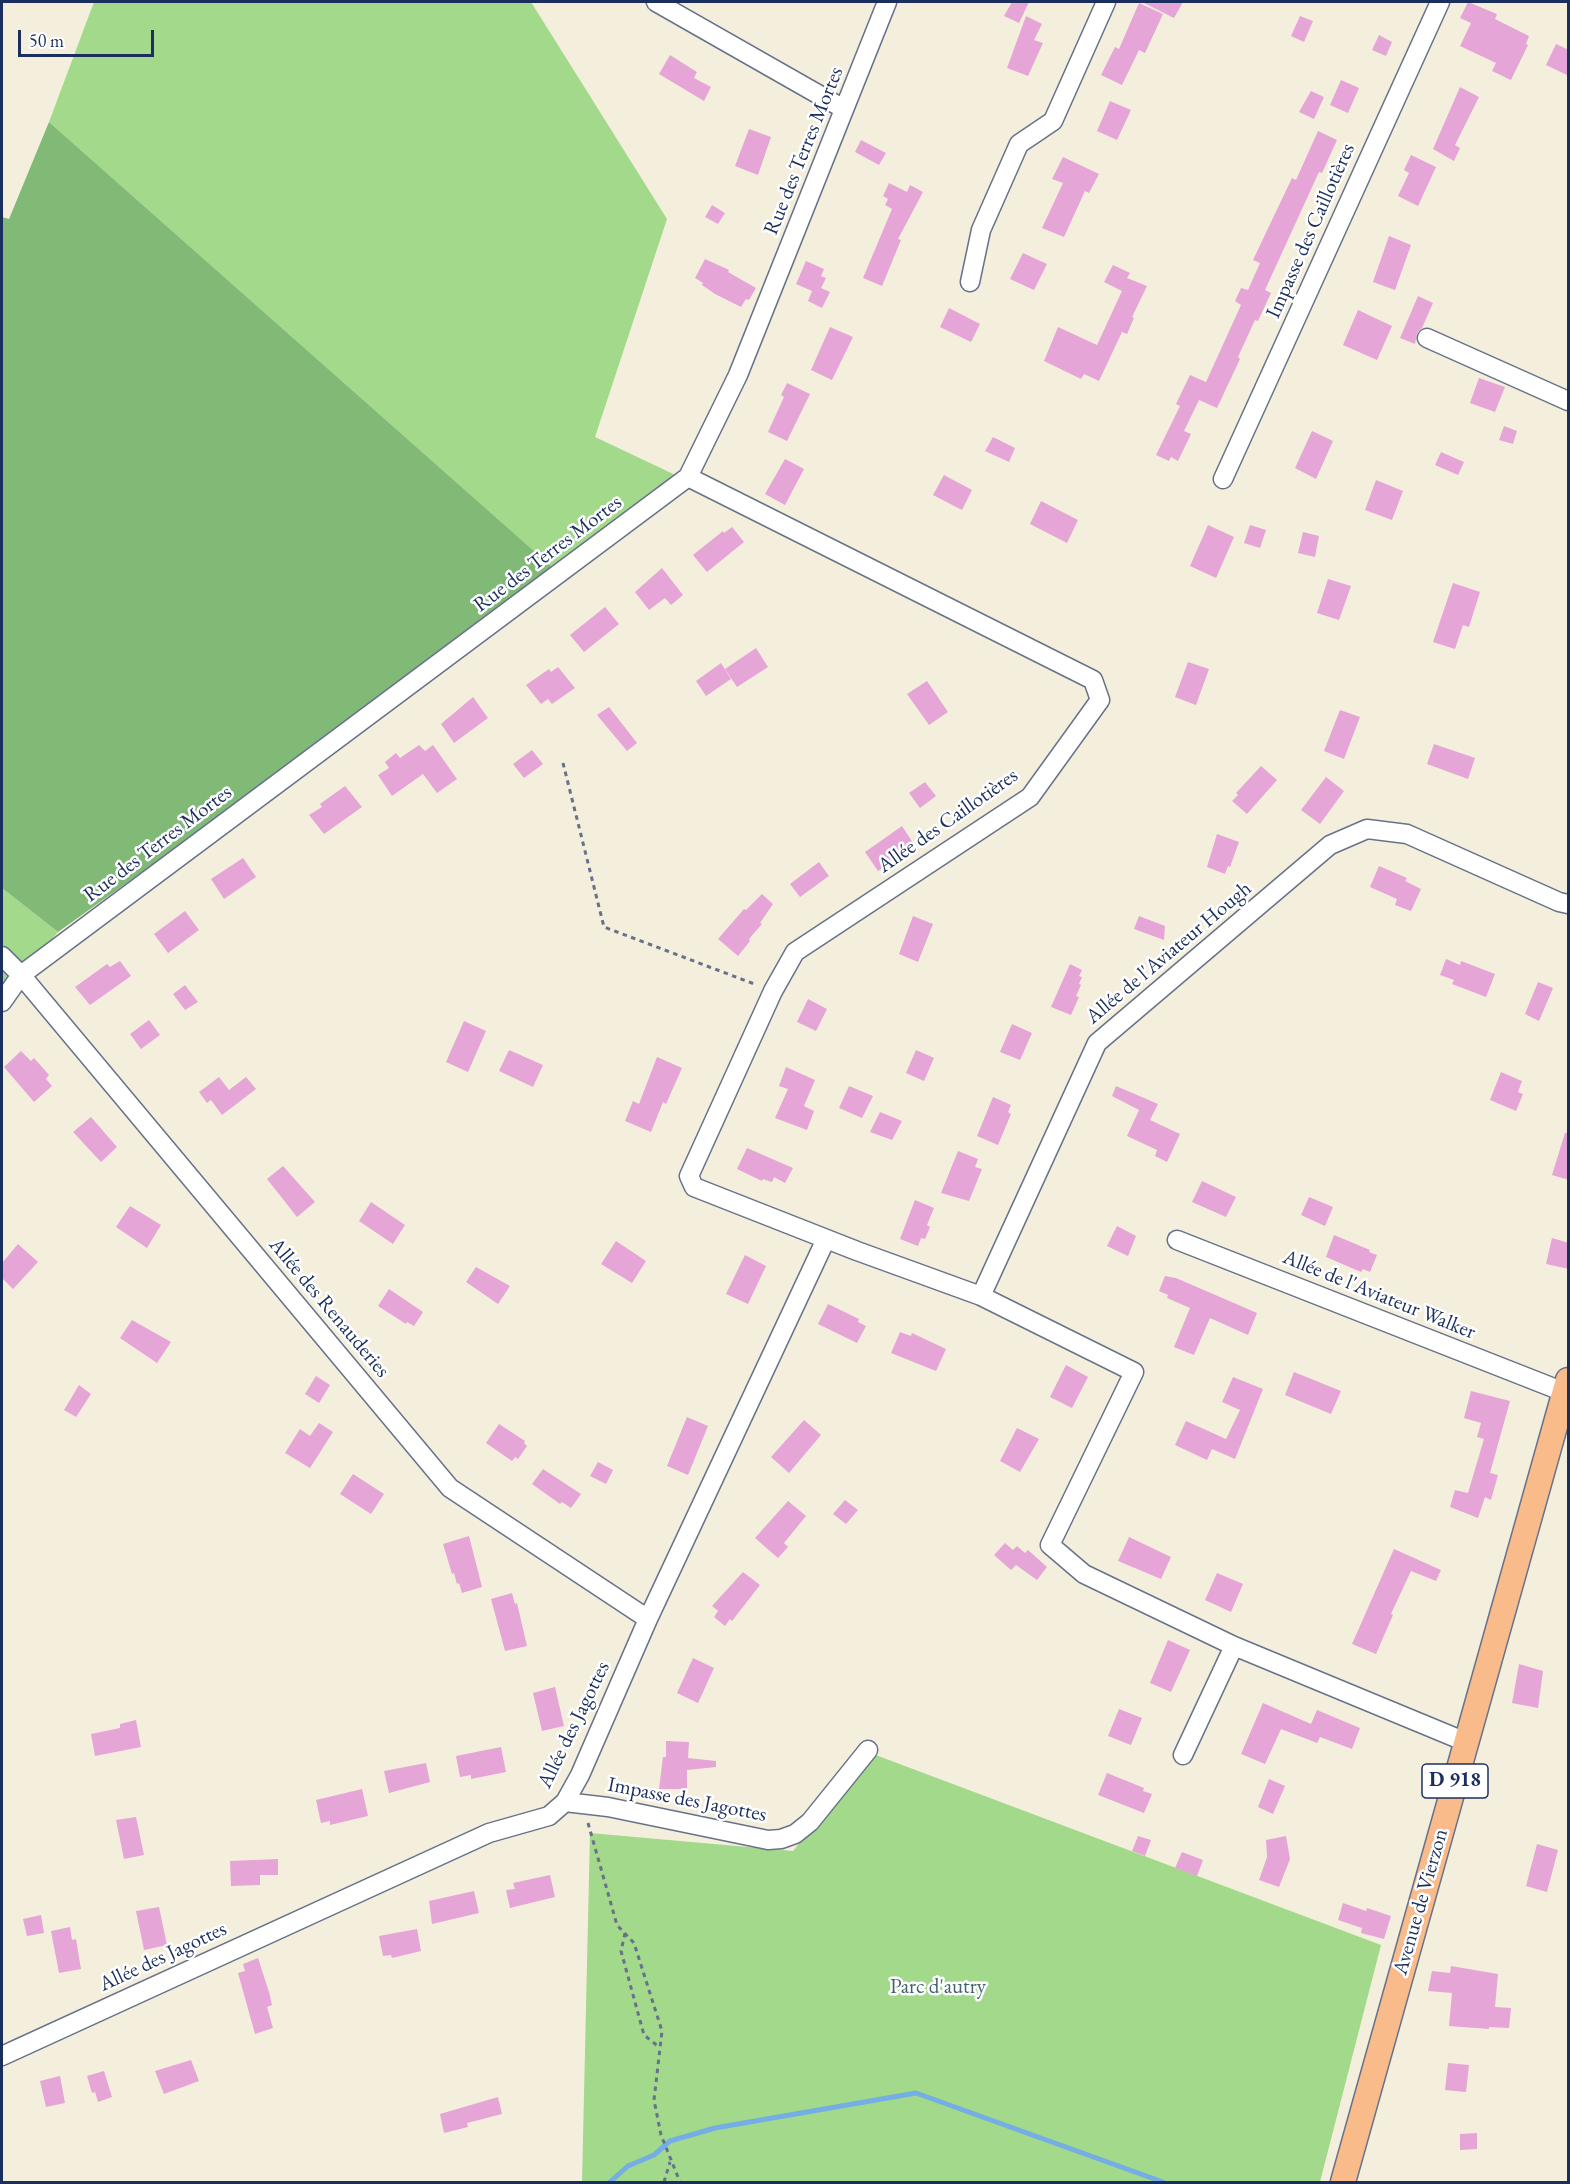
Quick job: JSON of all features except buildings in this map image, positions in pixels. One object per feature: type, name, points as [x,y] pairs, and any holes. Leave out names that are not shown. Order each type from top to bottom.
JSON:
[{"type":"main road","name":"Avenue de Vierzon","points":[[1343,2182],[1568,1383]]},
{"type":"street","points":[[656,2],[844,109]]},
{"type":"street","name":"Rue des Terres Mortes","points":[[2,1002],[21,975],[688,477],[738,375],[887,2]]},
{"type":"street","points":[[970,282],[981,230],[1019,144],[1053,121],[1106,2]]},
{"type":"street","name":"Impasse des Caillotières","points":[[1223,479],[1440,2]]},
{"type":"street","points":[[1427,338],[1569,401]]},
{"type":"street","name":"Allée des Caillotières","points":[[688,477],[1093,680],[1100,700],[1030,796],[795,952],[773,991],[689,1176],[694,1187],[826,1239]]},
{"type":"street","name":"Allée de l'Aviateur Hough","points":[[981,1296],[1096,1043],[1330,845],[1367,829],[1407,834],[1559,902],[1569,903]]},
{"type":"street","name":"Allée des Renauderies","points":[[2,956],[21,975],[450,1488],[648,1620]]},
{"type":"street","points":[[826,1239],[981,1296],[1134,1372],[1050,1545],[1084,1574],[1234,1646],[1466,1742]]},
{"type":"street","name":"Allée des Jagottes","points":[[2,2056],[489,1833],[549,1816],[565,1802],[580,1775],[648,1620],[826,1239]]},
{"type":"street","name":"Allée de l'Aviateur Walker","points":[[1178,1240],[1568,1383]]},
{"type":"street","points":[[1184,1755],[1234,1646]]},
{"type":"street","name":"Impasse des Jagottes","points":[[565,1802],[608,1807],[768,1840],[782,1839],[795,1834],[810,1822],[868,1750]]},
{"type":"path","points":[[563,763],[604,927],[773,991]]},
{"type":"path","points":[[565,1802],[588,1822],[617,1925],[634,1943],[648,1983],[662,2031],[654,2100],[661,2135],[680,2182]]},
{"type":"path","points":[[625,1933],[621,1951],[644,2035],[660,2048]]},
{"type":"path","points":[[664,2182],[671,2160]]},
{"type":"green space","points":[[94,2],[531,2],[667,219],[595,437],[686,480],[560,574],[49,122]]},
{"type":"green space","points":[[49,122],[560,574],[58,932],[2,888],[2,217],[9,219]]},
{"type":"green space","points":[[2,888],[58,932],[2,1002]]},
{"type":"green space","name":"Parc d'autry","points":[[873,1754],[1381,1945],[1320,2182],[582,2182],[590,1833],[793,1851]]},
{"type":"waterway","points":[[610,2182],[628,2166],[654,2155],[670,2141],[715,2128],[916,2093],[1163,2182]]}]
